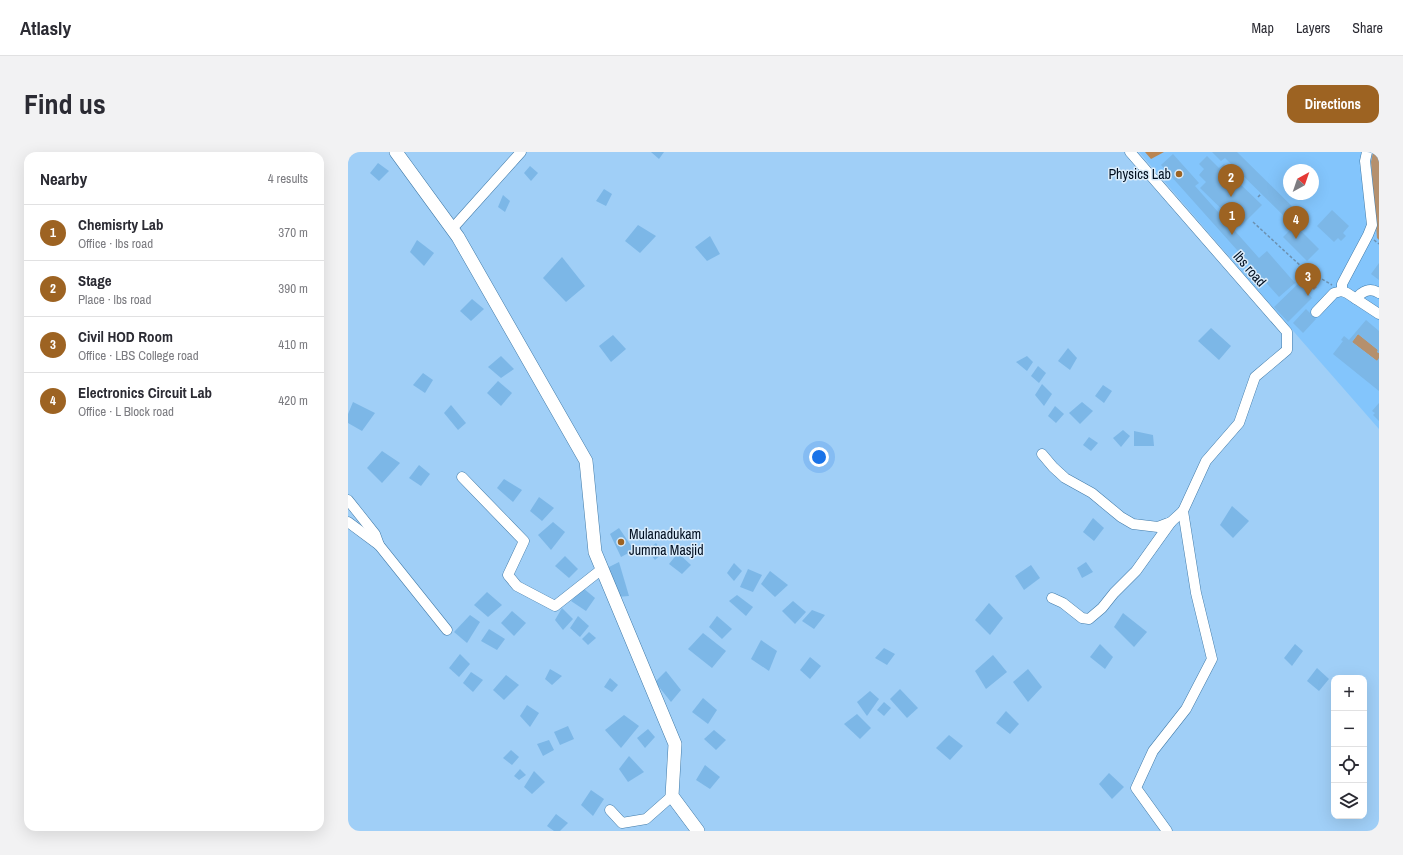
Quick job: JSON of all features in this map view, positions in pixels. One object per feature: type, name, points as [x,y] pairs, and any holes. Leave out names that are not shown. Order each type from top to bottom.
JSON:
[{"type":"main road","points":[[396,152],[458,237],[586,461],[595,552],[675,744],[672,796],[698,831]]},
{"type":"street","points":[[452,229],[521,152]]},
{"type":"street","name":"lbs road","points":[[1130,152],[1287,332],[1287,350],[1255,377],[1239,423],[1206,461],[1183,511]]},
{"type":"street","points":[[1342,291],[1342,284],[1372,225],[1365,161],[1367,152]]},
{"type":"street","points":[[1356,299],[1363,292],[1369,289],[1379,293]]},
{"type":"street","points":[[1316,312],[1334,293],[1342,291],[1379,314]]},
{"type":"street","points":[[1042,454],[1053,467],[1066,478],[1092,494],[1132,524],[1158,527],[1171,522]]},
{"type":"street","points":[[462,477],[524,542],[508,575],[517,586],[555,606],[602,569]]},
{"type":"street","points":[[348,500],[375,534],[378,545]]},
{"type":"street","points":[[1052,598],[1063,603],[1082,618],[1090,620],[1102,608],[1114,592],[1136,571],[1171,522],[1183,511]]},
{"type":"street","points":[[1167,831],[1136,788],[1153,751],[1186,709],[1212,659],[1196,593],[1183,511]]},
{"type":"street","points":[[348,515],[356,521],[367,524]]},
{"type":"street","points":[[348,522],[378,545],[447,630]]},
{"type":"street","points":[[610,810],[622,823],[646,819],[672,796]]},
{"type":"path","points":[[1258,197],[1261,194]]},
{"type":"path","points":[[1252,222],[1303,268],[1342,291]]},
{"type":"shaded area","points":[[1139,152],[1379,152],[1379,429],[1301,340]]},
{"type":"shaded area","points":[[1145,152],[1164,152],[1151,159]]},
{"type":"shaded area","points":[[1373,152],[1379,152],[1379,240],[1377,238],[1371,162]]},
{"type":"shaded area","points":[[1306,277],[1317,287],[1314,290],[1303,280]]},
{"type":"shaded area","points":[[1358,334],[1378,350],[1377,352],[1379,353],[1379,359],[1377,361],[1352,342]]},
{"type":"building","points":[[651,152],[664,152],[659,159]]},
{"type":"building","points":[[1212,152],[1237,152],[1283,197],[1283,200],[1286,200],[1306,220],[1298,228],[1319,249],[1307,261],[1283,237],[1294,226],[1225,158],[1221,161]]},
{"type":"building","points":[[1173,154],[1199,183],[1195,186],[1259,258],[1267,251],[1295,283],[1279,297],[1161,165]]},
{"type":"building","points":[[1207,156],[1219,168],[1224,164],[1237,177],[1235,179],[1262,205],[1240,227],[1200,188],[1206,182],[1199,175],[1204,169],[1199,164]]},
{"type":"building","points":[[378,163],[389,171],[379,181],[370,173]]},
{"type":"building","points":[[530,166],[538,173],[531,181],[524,173]]},
{"type":"building","points":[[604,189],[612,194],[606,206],[596,201]]},
{"type":"building","points":[[503,195],[510,201],[505,212],[498,207]]},
{"type":"building","points":[[1332,210],[1349,226],[1343,233],[1346,236],[1341,241],[1338,238],[1334,242],[1317,226]]},
{"type":"building","points":[[638,225],[656,236],[640,253],[625,241]]},
{"type":"building","points":[[710,236],[720,254],[707,261],[695,247]]},
{"type":"building","points":[[417,240],[434,253],[424,266],[410,252]]},
{"type":"building","points":[[562,257],[585,286],[566,302],[543,278]]},
{"type":"building","points":[[1379,263],[1379,280],[1371,274]]},
{"type":"building","points":[[1300,282],[1302,284],[1304,282],[1313,289],[1308,293],[1312,298],[1288,322],[1274,307]]},
{"type":"building","points":[[472,299],[484,309],[471,321],[460,311]]},
{"type":"building","points":[[1306,309],[1316,319],[1303,333],[1293,323]]},
{"type":"building","points":[[1366,320],[1379,331],[1379,353],[1377,352],[1378,350],[1358,334],[1352,342],[1377,361],[1379,358],[1379,391],[1333,354],[1343,341],[1341,340],[1344,336],[1349,340]]},
{"type":"building","points":[[1211,328],[1231,346],[1219,360],[1198,341]]},
{"type":"building","points":[[613,335],[626,349],[611,362],[599,346]]},
{"type":"building","points":[[1068,348],[1077,358],[1070,370],[1058,361]]},
{"type":"building","points":[[501,356],[514,369],[501,378],[488,367]]},
{"type":"building","points":[[1027,356],[1033,362],[1027,371],[1016,362]]},
{"type":"building","points":[[1038,366],[1046,373],[1039,383],[1031,376]]},
{"type":"building","points":[[423,373],[433,380],[425,393],[413,385]]},
{"type":"building","points":[[498,381],[512,393],[501,406],[487,393]]},
{"type":"building","points":[[1042,384],[1052,394],[1044,406],[1035,395]]},
{"type":"building","points":[[1103,385],[1112,391],[1104,403],[1095,396]]},
{"type":"building","points":[[353,402],[375,413],[362,431],[348,423],[348,414]]},
{"type":"building","points":[[1082,402],[1093,411],[1080,424],[1069,413]]},
{"type":"building","points":[[1379,403],[1379,421],[1373,415],[1375,413],[1372,411]]},
{"type":"building","points":[[451,405],[466,423],[458,430],[444,413]]},
{"type":"building","points":[[1055,406],[1064,414],[1056,423],[1048,416]]},
{"type":"building","points":[[1123,430],[1130,436],[1121,447],[1113,438]]},
{"type":"building","points":[[1134,431],[1153,435],[1154,446],[1134,446]]},
{"type":"building","points":[[1089,437],[1098,443],[1091,451],[1083,445]]},
{"type":"building","points":[[382,451],[400,463],[382,483],[367,468]]},
{"type":"building","points":[[419,465],[430,474],[421,486],[409,478]]},
{"type":"building","points":[[504,479],[522,490],[513,502],[497,488]]},
{"type":"building","points":[[539,497],[554,508],[542,521],[530,511]]},
{"type":"building","points":[[1232,506],[1249,521],[1233,538],[1220,525]]},
{"type":"building","points":[[1093,518],[1104,528],[1094,541],[1083,532]]},
{"type":"building","points":[[553,522],[565,532],[551,550],[538,535]]},
{"type":"building","name":"Mulanadukam Jumma Masjid","points":[[619,528],[634,550],[621,557],[610,534]]},
{"type":"building","points":[[656,543],[663,553],[655,560],[647,550]]},
{"type":"building","points":[[678,553],[691,565],[682,574],[669,564]]},
{"type":"building","points":[[565,556],[578,569],[569,578],[555,566]]},
{"type":"building","points":[[619,562],[629,596],[617,597],[607,568]]},
{"type":"building","points":[[1086,562],[1093,572],[1082,578],[1077,568]]},
{"type":"building","points":[[734,563],[742,571],[734,581],[727,573]]},
{"type":"building","points":[[1031,565],[1040,578],[1024,590],[1015,576]]},
{"type":"building","points":[[748,569],[762,575],[753,592],[740,587]]},
{"type":"building","points":[[770,571],[788,585],[775,597],[761,584]]},
{"type":"building","points":[[583,588],[595,598],[586,611],[571,601]]},
{"type":"building","points":[[487,592],[502,605],[488,617],[474,605]]},
{"type":"building","points":[[737,595],[753,607],[746,616],[729,601]]},
{"type":"building","points":[[793,601],[806,612],[795,624],[782,611]]},
{"type":"building","points":[[989,603],[1003,618],[990,635],[975,620]]},
{"type":"building","points":[[562,608],[573,619],[563,630],[555,620]]},
{"type":"building","points":[[812,610],[825,615],[814,629],[802,621]]},
{"type":"building","points":[[512,611],[526,623],[514,636],[501,623]]},
{"type":"building","points":[[1123,613],[1147,632],[1134,647],[1114,627]]},
{"type":"building","points":[[470,615],[480,622],[467,643],[454,632]]},
{"type":"building","points":[[578,616],[589,626],[580,637],[570,628]]},
{"type":"building","points":[[717,616],[732,629],[722,639],[709,627]]},
{"type":"building","points":[[489,629],[505,639],[497,650],[481,641]]},
{"type":"building","points":[[589,632],[596,638],[588,645],[582,639]]},
{"type":"building","points":[[703,633],[726,651],[712,668],[688,649]]},
{"type":"building","points":[[761,640],[777,651],[769,671],[751,659]]},
{"type":"building","points":[[1100,644],[1113,657],[1105,669],[1090,657]]},
{"type":"building","points":[[1295,644],[1303,651],[1292,666],[1284,658]]},
{"type":"building","points":[[884,648],[895,654],[887,665],[875,658]]},
{"type":"building","points":[[460,654],[470,664],[459,677],[449,668]]},
{"type":"building","points":[[993,655],[1007,672],[986,689],[975,671]]},
{"type":"building","points":[[810,657],[821,666],[810,679],[800,670]]},
{"type":"building","points":[[1317,668],[1329,679],[1319,691],[1307,681]]},
{"type":"building","points":[[550,669],[562,676],[552,685],[545,679]]},
{"type":"building","points":[[1028,669],[1042,687],[1028,702],[1013,682]]},
{"type":"building","points":[[666,671],[681,690],[671,702],[655,682]]},
{"type":"building","points":[[471,672],[483,680],[473,692],[463,683]]},
{"type":"building","points":[[506,675],[519,685],[504,700],[493,690]]},
{"type":"building","points":[[610,678],[618,685],[612,692],[604,687]]},
{"type":"building","points":[[900,689],[918,708],[907,718],[890,699]]},
{"type":"building","points":[[870,691],[879,699],[867,716],[857,702]]},
{"type":"building","points":[[703,698],[717,710],[708,724],[692,712]]},
{"type":"building","points":[[884,702],[891,708],[884,716],[877,710]]},
{"type":"building","points":[[527,705],[539,713],[530,727],[520,716]]},
{"type":"building","points":[[1006,711],[1019,724],[1010,734],[996,723]]},
{"type":"building","points":[[857,714],[871,728],[860,739],[844,724]]},
{"type":"building","points":[[624,715],[639,726],[621,748],[605,730]]},
{"type":"building","points":[[568,726],[574,739],[560,745],[554,732]]},
{"type":"building","points":[[648,729],[655,737],[645,748],[637,738]]},
{"type":"building","points":[[714,730],[726,740],[716,750],[704,739]]},
{"type":"building","points":[[949,735],[963,746],[950,760],[936,748]]},
{"type":"building","points":[[549,740],[554,750],[543,756],[537,744]]},
{"type":"building","points":[[511,750],[519,757],[512,765],[503,758]]},
{"type":"building","points":[[629,756],[644,772],[628,782],[619,769]]},
{"type":"building","points":[[705,765],[720,777],[710,789],[696,780]]},
{"type":"building","points":[[520,769],[526,775],[519,780],[514,776]]},
{"type":"building","points":[[534,771],[545,782],[532,794],[524,787]]},
{"type":"building","points":[[1109,773],[1124,787],[1112,799],[1099,784]]},
{"type":"building","points":[[591,790],[604,799],[593,816],[581,805]]},
{"type":"building","points":[[556,814],[568,823],[560,831],[554,831],[547,826]]},
{"type":"place","name":"Physics Lab","points":[[1179,174]]},
{"type":"place","name":"Stage","points":[[1231,197]]},
{"type":"place","name":"Chemisrty Lab","points":[[1232,235]]},
{"type":"place","name":"Electronics Circuit Lab","points":[[1296,239]]},
{"type":"place","name":"Civil HOD Room","points":[[1308,296]]},
{"type":"place","name":"Mulanadukam Jumma Masjid","points":[[621,542]]}]
